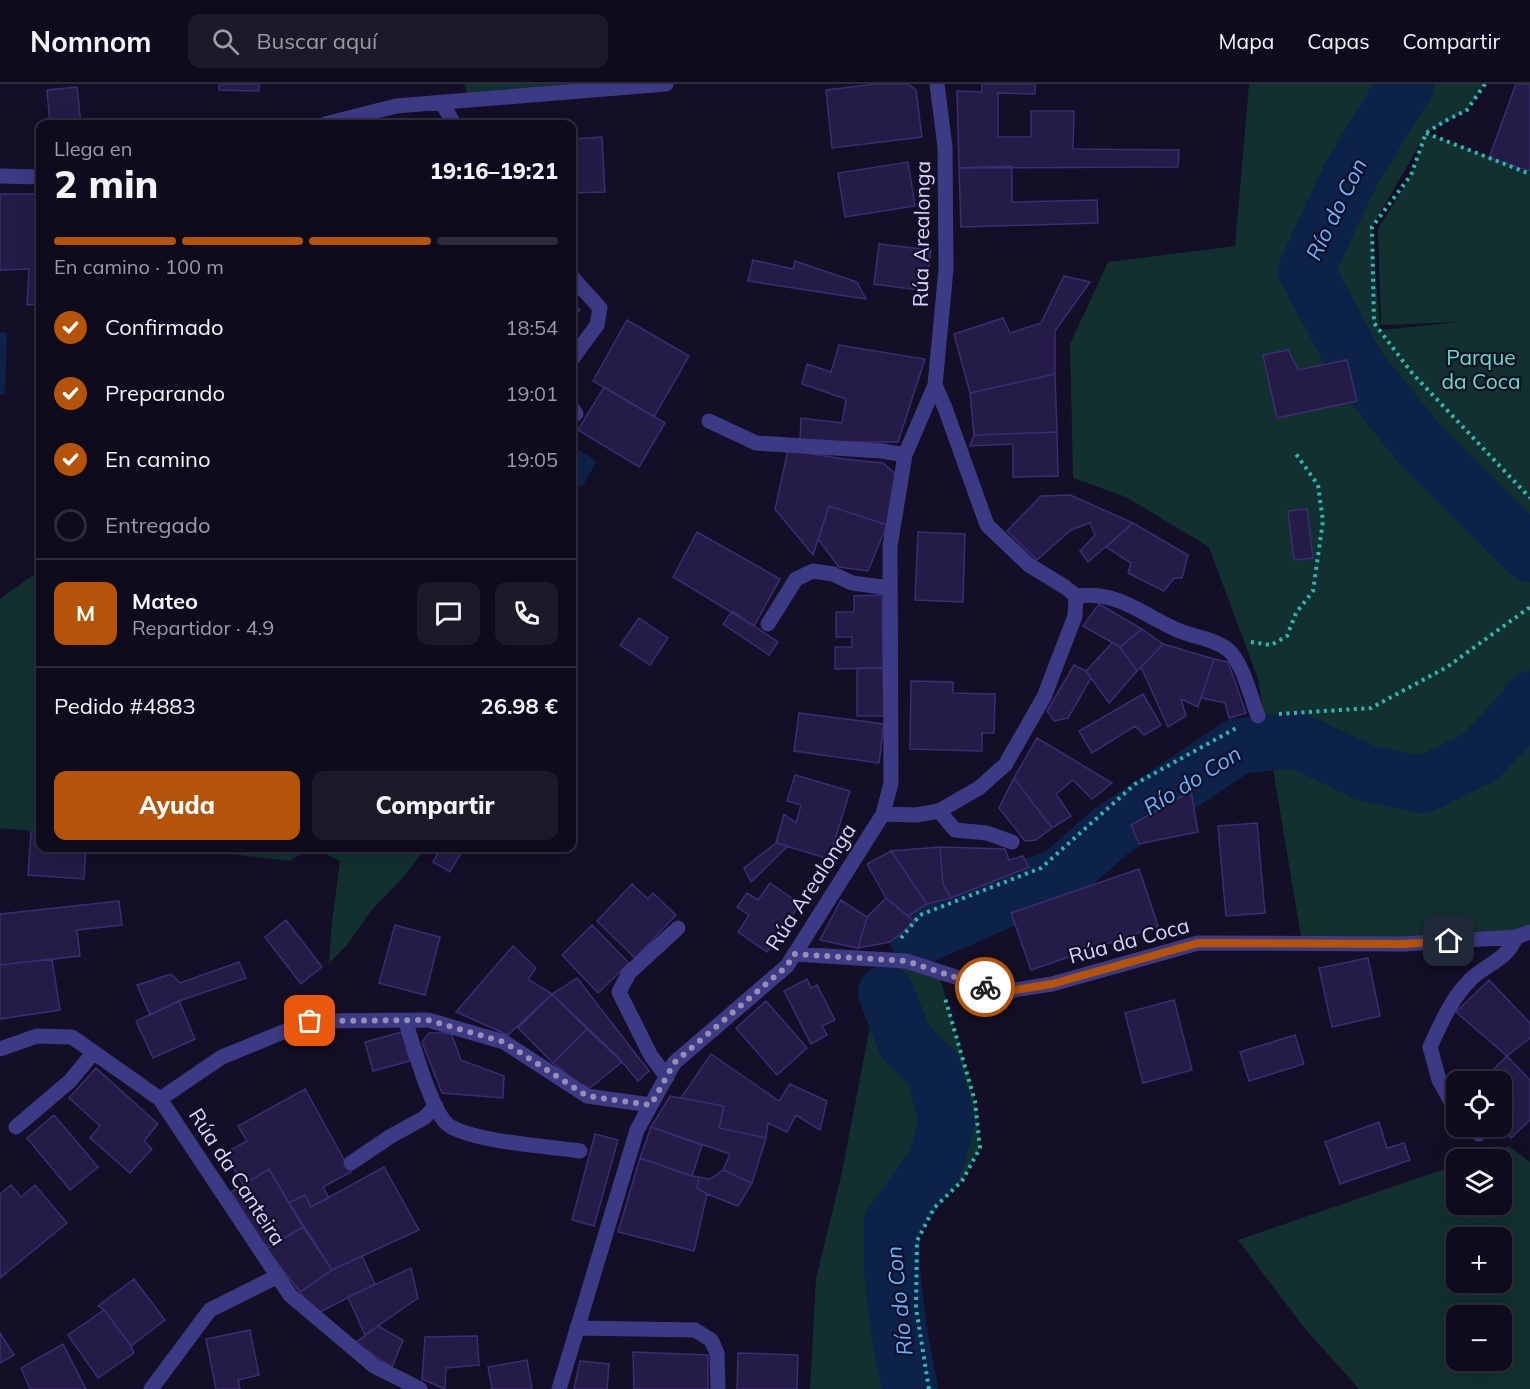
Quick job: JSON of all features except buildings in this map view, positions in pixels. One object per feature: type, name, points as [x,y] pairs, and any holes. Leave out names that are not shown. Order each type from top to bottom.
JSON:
[{"type":"street","points":[[341,120],[396,106],[666,84]]},
{"type":"street","name":"Rúa Arealonga","points":[[559,1389],[637,1130],[674,1063],[787,966],[883,814],[891,783],[891,546],[905,455],[935,385],[946,269],[945,147],[937,84]]},
{"type":"street","points":[[442,103],[452,120]]},
{"type":"street","points":[[0,176],[36,177]]},
{"type":"street","points":[[576,281],[600,308],[597,326],[576,354]]},
{"type":"street","name":"Rúa Arealonga","points":[[883,814],[916,815],[939,812],[979,788],[1005,765],[1044,698],[1075,616],[1076,596],[1029,565],[987,525],[935,385]]},
{"type":"street","points":[[709,421],[756,443],[882,451],[905,455]]},
{"type":"street","points":[[768,624],[796,579],[813,571],[833,574],[852,583],[890,588]]},
{"type":"street","points":[[1076,596],[1089,594],[1122,600],[1176,630],[1227,649],[1237,660],[1258,716]]},
{"type":"street","points":[[939,812],[955,830],[987,833],[1012,842]]},
{"type":"street","points":[[667,1077],[651,1056],[619,992],[629,973],[678,928]]},
{"type":"street","name":"Rúa da Coca","points":[[794,954],[906,961],[1002,992],[1052,984],[1198,943],[1404,944],[1523,934]]},
{"type":"street","name":"Rúa da Coca","points":[[1446,1093],[1439,1080],[1430,1047],[1448,1009],[1472,978],[1498,961],[1523,934]]},
{"type":"street","points":[[405,1020],[436,1106],[447,1123],[466,1132],[498,1140],[580,1151]]},
{"type":"street","points":[[160,1099],[222,1057],[310,1021],[428,1020],[504,1042],[587,1096],[651,1105]]},
{"type":"street","name":"Rúa da Canteira","points":[[0,1049],[37,1036],[72,1036],[160,1099],[290,1295],[374,1366],[420,1389]]},
{"type":"street","points":[[16,1127],[70,1081],[94,1052]]},
{"type":"street","points":[[351,1163],[391,1136],[424,1118],[436,1106]]},
{"type":"street","points":[[151,1389],[210,1310],[276,1277]]},
{"type":"street","points":[[577,1328],[695,1330],[711,1340],[717,1353],[718,1389]]},
{"type":"path","points":[[1485,84],[1467,110],[1426,133],[1411,175],[1372,227],[1374,323],[1412,373],[1530,498]]},
{"type":"path","points":[[1426,133],[1530,174]]},
{"type":"path","points":[[1227,649],[1249,642],[1271,645],[1287,636],[1296,613],[1313,591],[1323,521],[1318,485],[1296,454]]},
{"type":"path","points":[[883,959],[920,915],[1041,868],[1135,784],[1258,716],[1371,708],[1447,667],[1530,607]]},
{"type":"path","points":[[929,1389],[916,1308],[916,1241],[934,1208],[962,1181],[980,1148],[975,1101],[938,971]]},
{"type":"green space","points":[[464,84],[666,84],[470,101]]},
{"type":"green space","name":"Parque da Coca","points":[[1249,84],[1485,84],[1467,110],[1427,133],[1530,173],[1530,932],[1302,943],[1258,679],[1209,547],[1126,497],[1073,478],[1070,344],[1108,262],[1235,246]],"holes":[[[1424,137],[1411,175],[1378,229],[1381,325],[1460,322],[1380,330],[1372,227]]]},
{"type":"green space","points":[[36,575],[36,832],[0,828],[0,599]]},
{"type":"green space","points":[[215,852],[304,852],[290,861]]},
{"type":"green space","points":[[321,852],[423,852],[371,911],[347,945],[329,963],[332,921],[340,861]]},
{"type":"green space","points":[[883,959],[938,971],[975,1101],[980,1148],[962,1181],[934,1208],[917,1241],[916,1308],[929,1389],[810,1389],[816,1279],[842,1172]]},
{"type":"green space","points":[[1509,1146],[1530,1162],[1530,1389],[1359,1389],[1302,1325],[1238,1240],[1446,1168],[1446,1215],[1512,1215],[1512,1149],[1500,1149]]},
{"type":"water","points":[[0,332],[7,333],[5,394],[0,394]]},
{"type":"water","points":[[576,448],[597,461],[582,487],[576,483]]},
{"type":"waterway","name":"Río do Con","points":[[1406,84],[1352,172],[1306,270],[1357,366],[1422,447],[1530,554]]},
{"type":"waterway","name":"Río do Con","points":[[918,938],[1064,873],[1110,832],[1238,746],[1296,740],[1366,773],[1423,785],[1480,757],[1527,707],[1530,699]]},
{"type":"waterway","name":"Río do Con","points":[[886,993],[906,1043],[934,1070],[947,1121],[936,1163],[892,1223],[892,1271],[900,1337],[910,1389]]},
{"type":"way so far","points":[[310,1021],[428,1020],[504,1042],[587,1096],[651,1105],[674,1063],[787,966],[794,954],[906,961],[985,987]]},
{"type":"route","points":[[985,987],[1002,992],[1052,984],[1198,943],[1404,944],[1449,941]]}]
